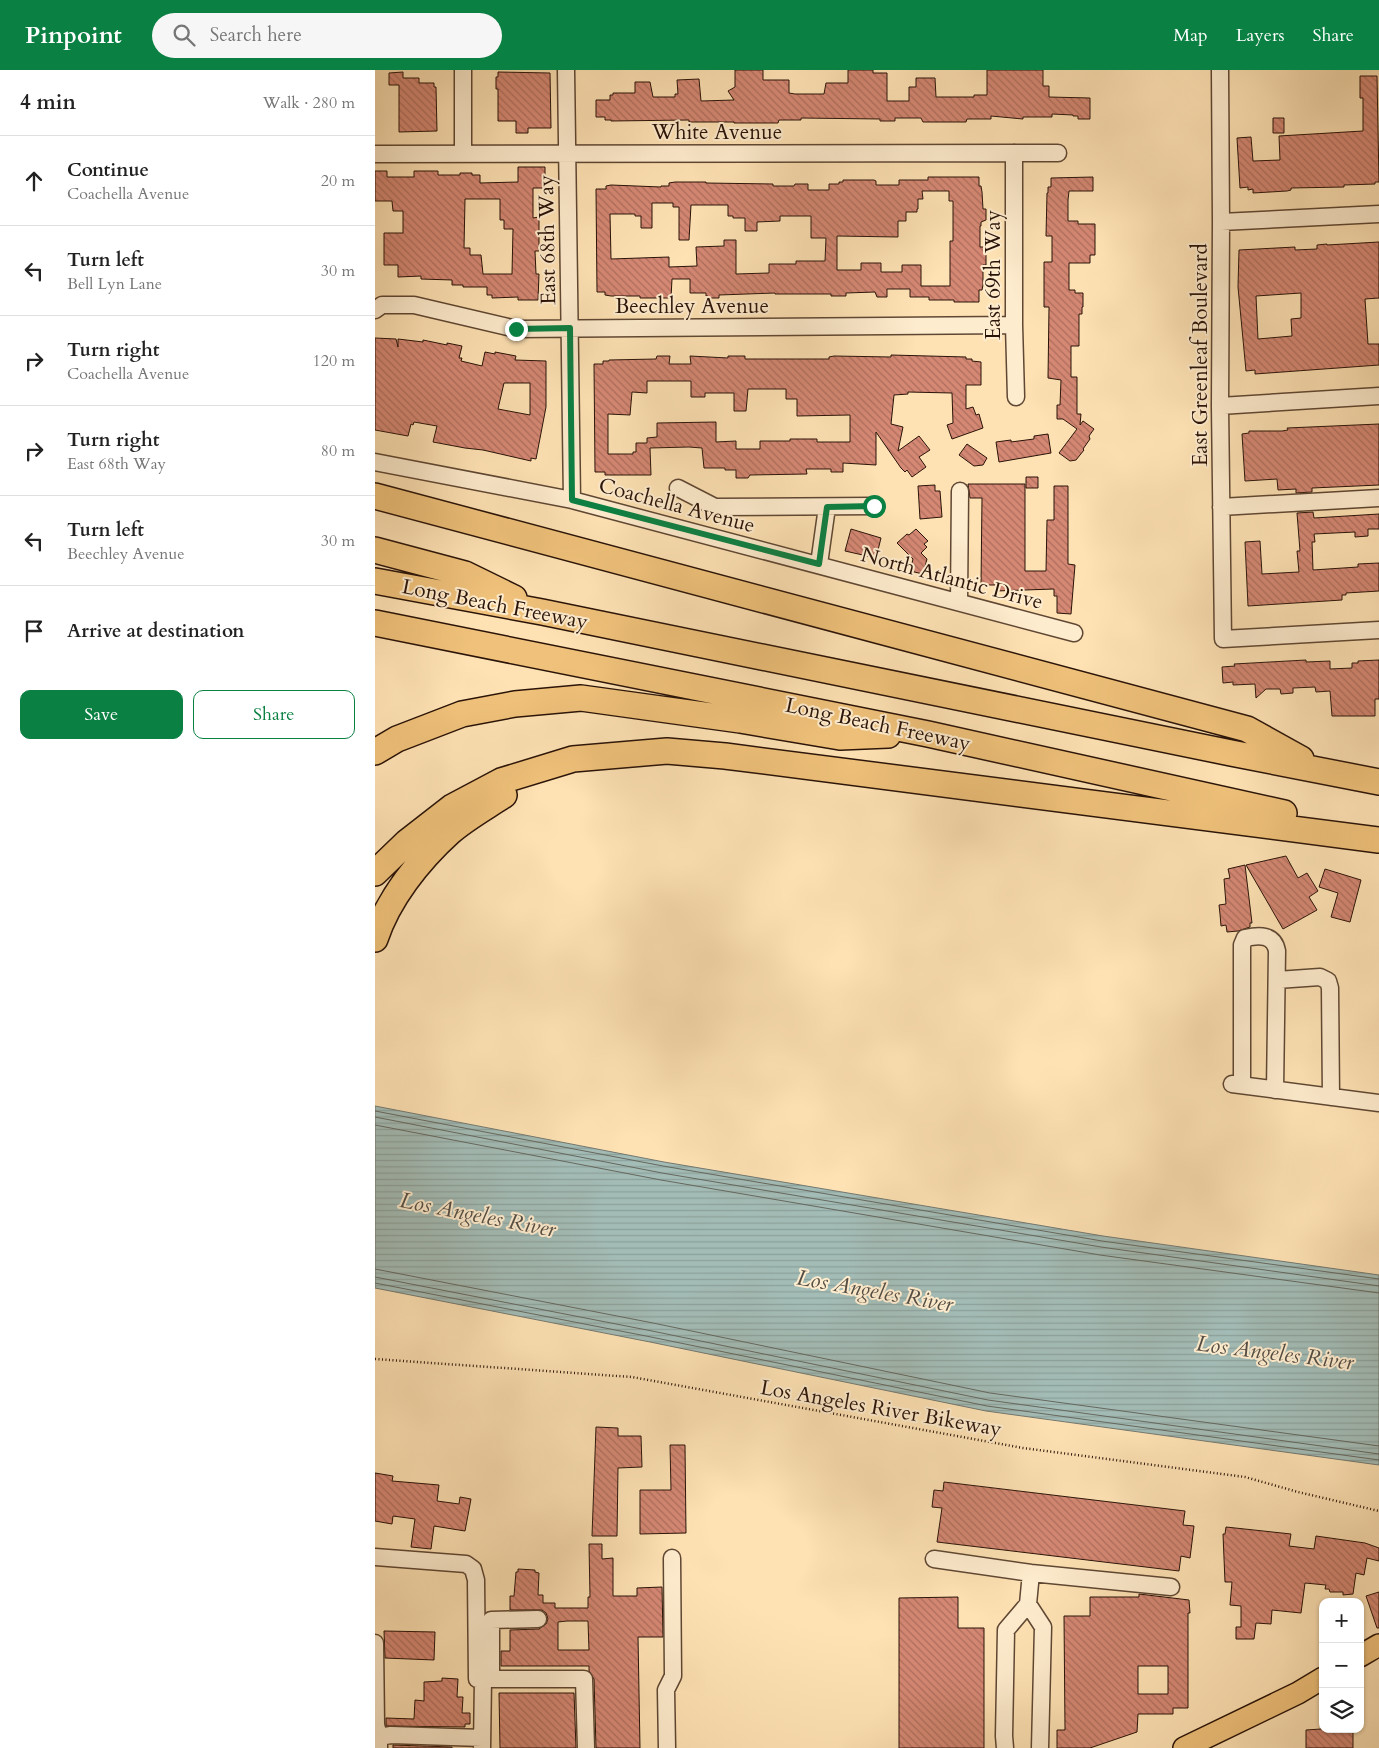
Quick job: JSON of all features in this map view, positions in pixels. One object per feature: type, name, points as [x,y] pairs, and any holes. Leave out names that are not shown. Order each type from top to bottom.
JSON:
[{"type":"highway","points":[[375,496],[1247,729],[1318,769]]},
{"type":"highway","points":[[375,550],[465,574],[542,612]]},
{"type":"highway","name":"Long Beach Freeway","points":[[375,581],[542,612],[1379,782]]},
{"type":"highway","name":"Long Beach Freeway","points":[[375,623],[928,734],[1379,834]]},
{"type":"highway","points":[[375,752],[397,740],[462,714],[515,704],[581,698],[740,720],[840,737],[928,734]]},
{"type":"highway","points":[[375,873],[407,842],[451,807],[501,781],[573,759],[667,751],[725,756],[1379,840]]},
{"type":"highway","points":[[375,939],[398,891],[423,858],[451,831],[549,766]]},
{"type":"main road","points":[[1364,1653],[1379,1644]]},
{"type":"main road","points":[[1184,1748],[1298,1693],[1319,1680]]},
{"type":"street","points":[[463,70],[463,154]]},
{"type":"street","name":"East 68th Way","points":[[566,70],[572,500]]},
{"type":"street","name":"East Greenleaf Boulevard","points":[[1220,70],[1220,406],[1223,639],[1379,630]]},
{"type":"street","name":"East 69th Way","points":[[1014,153],[1016,397]]},
{"type":"street","name":"White Avenue","points":[[375,154],[1058,153]]},
{"type":"street","points":[[1221,222],[1379,214]]},
{"type":"street","name":"Beechley Avenue","points":[[375,310],[382,305],[414,305],[516,329],[1014,325]]},
{"type":"street","points":[[1220,406],[1379,396]]},
{"type":"street","name":"Coachella Avenue","points":[[375,462],[572,500],[819,564]]},
{"type":"street","name":"Coachella Avenue","points":[[678,488],[715,507],[874,506]]},
{"type":"street","points":[[959,602],[960,491]]},
{"type":"street","points":[[1221,507],[1379,498]]},
{"type":"street","points":[[819,564],[827,507]]},
{"type":"street","name":"North Atlantic Drive","points":[[819,564],[1074,633]]},
{"type":"street","points":[[1275,1090],[1276,945],[1271,939],[1264,936],[1254,936],[1245,938],[1241,945],[1237,1085],[1275,1090],[1379,1103]]},
{"type":"street","points":[[1277,980],[1319,977],[1327,981],[1330,988],[1331,1097]]},
{"type":"street","points":[[375,1557],[466,1564],[473,1569],[476,1580],[477,1679],[584,1679],[586,1748]]},
{"type":"street","points":[[667,1748],[667,1690],[673,1676],[672,1558]]},
{"type":"street","points":[[934,1559],[1031,1573],[1171,1587]]},
{"type":"street","points":[[1031,1573],[1029,1604],[1043,1627],[1040,1748]]},
{"type":"street","points":[[1005,1748],[1006,1630],[1029,1604]]},
{"type":"street","points":[[375,1643],[376,1725],[379,1742],[391,1735],[482,1743],[491,1620],[538,1619]]},
{"type":"path","name":"Los Angeles River Bikeway","points":[[375,1359],[632,1377],[1023,1448],[1245,1477],[1298,1492],[1379,1511]]},
{"type":"water","name":"Los Angeles River","points":[[375,1106],[664,1162],[1103,1236],[1379,1275],[1379,1465],[986,1411],[375,1288]]},
{"type":"building","points":[[735,70],[763,70],[763,80],[789,80],[789,93],[824,94],[826,83],[848,83],[848,70],[873,70],[873,73],[887,73],[887,101],[909,101],[909,87],[916,87],[916,78],[935,78],[936,97],[974,97],[974,95],[987,95],[987,70],[1043,70],[1043,86],[1049,86],[1049,97],[1090,98],[1090,119],[1078,119],[1078,116],[1073,115],[1052,114],[1052,117],[1023,117],[1023,119],[991,116],[991,119],[967,119],[966,122],[923,122],[921,118],[895,118],[895,121],[880,121],[880,119],[801,118],[801,120],[779,120],[778,123],[734,123],[689,122],[689,120],[611,121],[605,120],[605,117],[596,117],[596,100],[610,100],[610,95],[613,95],[613,93],[635,93],[635,82],[650,82],[653,97],[675,97],[675,94],[678,94],[677,80],[699,79],[701,101],[734,100],[728,91],[735,87]]},
{"type":"building","points":[[403,72],[403,78],[419,78],[419,83],[434,83],[434,87],[436,87],[437,131],[399,132],[399,85],[389,85],[389,73]]},
{"type":"building","points":[[498,72],[550,73],[551,128],[528,128],[528,133],[516,133],[516,121],[498,121],[496,77],[498,77]]},
{"type":"building","points":[[1360,76],[1377,76],[1379,182],[1375,182],[1375,184],[1344,185],[1344,187],[1291,188],[1291,190],[1287,191],[1253,193],[1253,189],[1248,190],[1248,187],[1240,188],[1237,138],[1251,137],[1253,161],[1280,160],[1279,136],[1363,131],[1363,98],[1360,98]]},
{"type":"building","points":[[1273,118],[1284,118],[1284,133],[1273,133]]},
{"type":"building","points":[[518,167],[545,167],[545,188],[533,188],[533,218],[539,217],[539,251],[535,251],[536,274],[539,274],[538,300],[518,300],[518,297],[492,298],[492,295],[487,295],[487,287],[452,285],[452,280],[421,279],[421,276],[398,277],[398,265],[384,265],[384,233],[403,233],[403,211],[393,211],[392,201],[375,201],[375,171],[387,171],[387,177],[414,177],[414,171],[438,171],[438,175],[472,173],[472,175],[480,175],[480,183],[518,182]],"holes":[[[465,199],[500,199],[500,220],[504,220],[504,229],[513,229],[512,274],[483,274],[481,255],[470,255],[470,248],[464,248]]]},
{"type":"building","points":[[928,177],[979,177],[983,209],[986,209],[986,220],[981,222],[980,226],[980,247],[986,247],[986,265],[983,265],[983,285],[982,290],[979,290],[979,302],[954,302],[954,300],[929,300],[929,297],[910,297],[910,289],[887,289],[887,297],[877,297],[875,292],[846,293],[846,296],[775,293],[719,295],[719,298],[708,298],[706,293],[690,293],[690,279],[672,279],[671,298],[611,296],[605,295],[605,292],[597,292],[596,189],[606,189],[606,186],[611,185],[661,187],[669,186],[669,183],[675,182],[706,182],[773,184],[773,186],[808,184],[808,190],[829,190],[829,184],[839,184],[843,180],[874,180],[876,185],[899,185],[899,180],[928,180]],"holes":[[[922,191],[949,191],[949,201],[953,201],[953,241],[950,241],[950,286],[921,286],[921,265],[902,265],[902,272],[881,272],[881,263],[861,263],[861,270],[837,270],[837,236],[898,237],[898,221],[906,221],[906,212],[917,212],[918,199],[923,199]],[[652,203],[673,203],[673,207],[679,207],[679,240],[689,240],[691,205],[728,205],[728,216],[745,218],[745,231],[757,231],[757,222],[780,221],[780,216],[811,216],[811,238],[826,238],[825,261],[796,261],[796,264],[769,264],[769,273],[736,274],[736,240],[724,240],[724,246],[696,247],[697,266],[669,267],[669,257],[611,259],[610,214],[635,214],[635,216],[641,216],[641,228],[652,228]]]},
{"type":"building","points":[[1093,177],[1093,191],[1069,191],[1068,200],[1068,221],[1078,221],[1078,224],[1095,224],[1095,255],[1090,255],[1090,263],[1069,263],[1069,290],[1075,290],[1075,293],[1083,293],[1082,314],[1079,314],[1079,346],[1071,346],[1071,377],[1077,377],[1077,414],[1081,414],[1080,425],[1083,421],[1094,429],[1089,436],[1090,439],[1084,450],[1076,460],[1070,461],[1059,453],[1077,429],[1063,419],[1057,419],[1057,405],[1060,405],[1061,380],[1048,378],[1049,307],[1044,307],[1044,262],[1052,262],[1052,236],[1046,236],[1047,193],[1048,187],[1051,187],[1051,178]]},
{"type":"building","points":[[1379,242],[1379,298],[1365,299],[1368,344],[1379,344],[1379,365],[1255,374],[1255,370],[1246,371],[1238,287],[1239,250],[1295,247],[1295,250],[1317,249],[1317,245]],"holes":[[[1301,293],[1301,318],[1291,319],[1292,336],[1258,339],[1256,296]]]},
{"type":"building","points":[[375,338],[396,339],[398,347],[398,339],[423,342],[423,340],[462,346],[459,358],[462,358],[461,361],[482,366],[485,352],[516,356],[515,360],[546,361],[546,407],[536,459],[531,458],[531,461],[483,450],[433,442],[437,426],[414,422],[413,425],[411,424],[408,436],[375,430]],"holes":[[[504,383],[530,383],[530,415],[498,409]]]},
{"type":"building","points":[[891,355],[966,357],[966,359],[972,359],[972,361],[981,362],[981,385],[966,385],[966,409],[973,407],[976,415],[979,414],[983,428],[952,439],[947,425],[953,423],[952,393],[908,392],[908,394],[894,395],[891,424],[903,427],[898,451],[919,436],[930,450],[919,457],[926,467],[912,477],[907,470],[905,472],[901,468],[876,432],[876,465],[843,463],[843,472],[831,472],[831,469],[806,469],[807,474],[750,475],[748,478],[736,478],[736,470],[704,468],[702,448],[689,447],[650,448],[651,475],[605,475],[605,472],[595,472],[594,364],[603,364],[603,361],[609,360],[656,359],[657,356],[670,356],[669,364],[691,364],[690,356],[728,358],[728,356],[745,356],[745,359],[829,359],[829,357],[834,356],[891,357]],"holes":[[[647,381],[691,381],[691,397],[705,397],[705,393],[734,393],[734,411],[746,411],[748,389],[786,389],[786,399],[797,399],[797,416],[850,415],[850,442],[817,442],[817,439],[790,439],[790,441],[760,441],[760,449],[736,449],[736,441],[716,442],[716,422],[657,423],[657,437],[647,438],[647,443],[636,443],[636,452],[633,452],[633,454],[608,454],[608,414],[630,415],[632,392],[647,393]]]},
{"type":"building","points":[[1379,424],[1379,485],[1312,488],[1312,492],[1296,493],[1296,489],[1278,490],[1277,479],[1245,481],[1242,434],[1249,433],[1249,431],[1282,431],[1288,430],[1287,428]]},
{"type":"building","points":[[1048,434],[1051,453],[999,462],[996,442],[1034,439],[1034,436]]},
{"type":"building","points":[[967,444],[987,458],[983,465],[974,466],[959,455]]},
{"type":"building","points":[[1026,477],[1038,477],[1038,488],[1026,488]]},
{"type":"building","points":[[968,484],[1025,484],[1025,571],[1046,571],[1047,520],[1054,520],[1054,486],[1068,486],[1068,564],[1075,565],[1071,614],[1057,613],[1057,596],[1054,596],[1054,589],[996,591],[996,585],[981,585],[982,498],[970,498]]},
{"type":"building","points":[[935,485],[935,491],[940,491],[942,517],[920,519],[918,486]]},
{"type":"building","points":[[1313,512],[1314,518],[1379,514],[1379,529],[1368,529],[1368,536],[1355,537],[1355,532],[1314,534],[1315,542],[1312,542],[1313,570],[1358,567],[1358,564],[1379,563],[1379,591],[1346,593],[1346,595],[1342,595],[1342,600],[1248,606],[1245,542],[1260,541],[1262,574],[1299,572],[1297,551],[1300,551],[1297,513]]},
{"type":"building","points":[[851,529],[881,538],[876,558],[845,551]]},
{"type":"building","points":[[916,529],[928,541],[924,544],[927,547],[921,553],[927,559],[923,574],[910,571],[913,559],[897,543]]},
{"type":"building","points":[[1306,660],[1306,662],[1330,661],[1330,669],[1352,668],[1352,663],[1358,663],[1358,661],[1379,660],[1379,699],[1375,699],[1375,716],[1332,716],[1330,691],[1316,692],[1315,687],[1293,688],[1293,693],[1281,694],[1280,689],[1266,689],[1256,698],[1255,684],[1233,685],[1233,682],[1223,683],[1222,667],[1235,666],[1234,664]]},
{"type":"building","points":[[1286,856],[1298,878],[1307,873],[1318,891],[1309,897],[1317,910],[1283,929],[1246,865]]},
{"type":"building","points":[[1245,865],[1252,923],[1250,923],[1250,927],[1227,932],[1226,925],[1221,926],[1219,905],[1226,904],[1224,879],[1230,878],[1228,869]]},
{"type":"building","points":[[1325,869],[1361,880],[1350,922],[1331,917],[1338,893],[1319,887]]},
{"type":"building","points":[[596,1427],[618,1428],[618,1436],[641,1436],[642,1467],[618,1468],[617,1536],[592,1536]]},
{"type":"building","points":[[670,1445],[685,1445],[686,1533],[640,1534],[640,1490],[671,1490]]},
{"type":"building","points":[[375,1473],[393,1476],[392,1481],[439,1485],[437,1501],[459,1504],[460,1497],[471,1499],[465,1531],[434,1526],[431,1549],[411,1547],[415,1519],[393,1516],[392,1524],[375,1521]]},
{"type":"building","points":[[944,1482],[1185,1511],[1183,1525],[1194,1526],[1190,1558],[1181,1556],[1179,1571],[937,1542],[942,1508],[932,1507],[934,1490],[943,1491]]},
{"type":"building","points":[[1226,1527],[1291,1534],[1289,1546],[1314,1549],[1316,1536],[1365,1543],[1379,1548],[1379,1561],[1367,1558],[1364,1575],[1356,1573],[1353,1594],[1343,1595],[1343,1592],[1330,1592],[1329,1589],[1325,1589],[1326,1585],[1305,1583],[1301,1613],[1272,1610],[1271,1624],[1256,1623],[1254,1639],[1236,1639],[1236,1627],[1241,1627],[1241,1606],[1230,1605],[1232,1582],[1225,1582],[1223,1534],[1225,1534]]},
{"type":"building","points":[[589,1544],[602,1544],[602,1559],[613,1558],[613,1596],[637,1596],[637,1588],[662,1587],[663,1637],[638,1637],[640,1748],[596,1748],[594,1679],[589,1671],[589,1666],[501,1666],[501,1651],[510,1651],[510,1630],[539,1629],[546,1624],[548,1619],[546,1613],[542,1610],[510,1610],[510,1596],[514,1596],[516,1572],[518,1572],[518,1569],[535,1570],[535,1572],[539,1573],[538,1595],[543,1595],[543,1603],[555,1603],[555,1608],[588,1608],[588,1597],[590,1597]],"holes":[[[588,1621],[589,1650],[558,1650],[558,1622]]]},
{"type":"building","points":[[1379,1592],[1379,1628],[1377,1628],[1366,1596]]},
{"type":"building","points":[[1139,1594],[1189,1600],[1188,1708],[1173,1708],[1173,1714],[1138,1714],[1137,1732],[1090,1748],[1057,1748],[1057,1730],[1065,1730],[1064,1616],[1090,1616],[1090,1597],[1139,1597]],"holes":[[[1138,1666],[1168,1666],[1168,1694],[1138,1694]]]},
{"type":"building","points":[[958,1597],[958,1628],[984,1628],[984,1748],[899,1748],[899,1598]]},
{"type":"building","points":[[384,1631],[435,1632],[434,1660],[385,1658]]},
{"type":"building","points":[[442,1678],[458,1679],[457,1697],[463,1697],[462,1713],[470,1713],[470,1724],[465,1724],[465,1727],[386,1726],[386,1718],[414,1719],[415,1700],[424,1701],[424,1682],[442,1681]]},
{"type":"building","points":[[499,1693],[574,1693],[576,1748],[500,1748]]},
{"type":"building","points":[[1319,1729],[1319,1733],[1353,1733],[1353,1748],[1306,1748],[1306,1730]]},
{"type":"building","points":[[393,1745],[452,1747],[452,1748],[393,1748]]},
{"type":"route","points":[[516,329],[570,328],[572,500],[819,564],[827,507],[874,506]]}]
